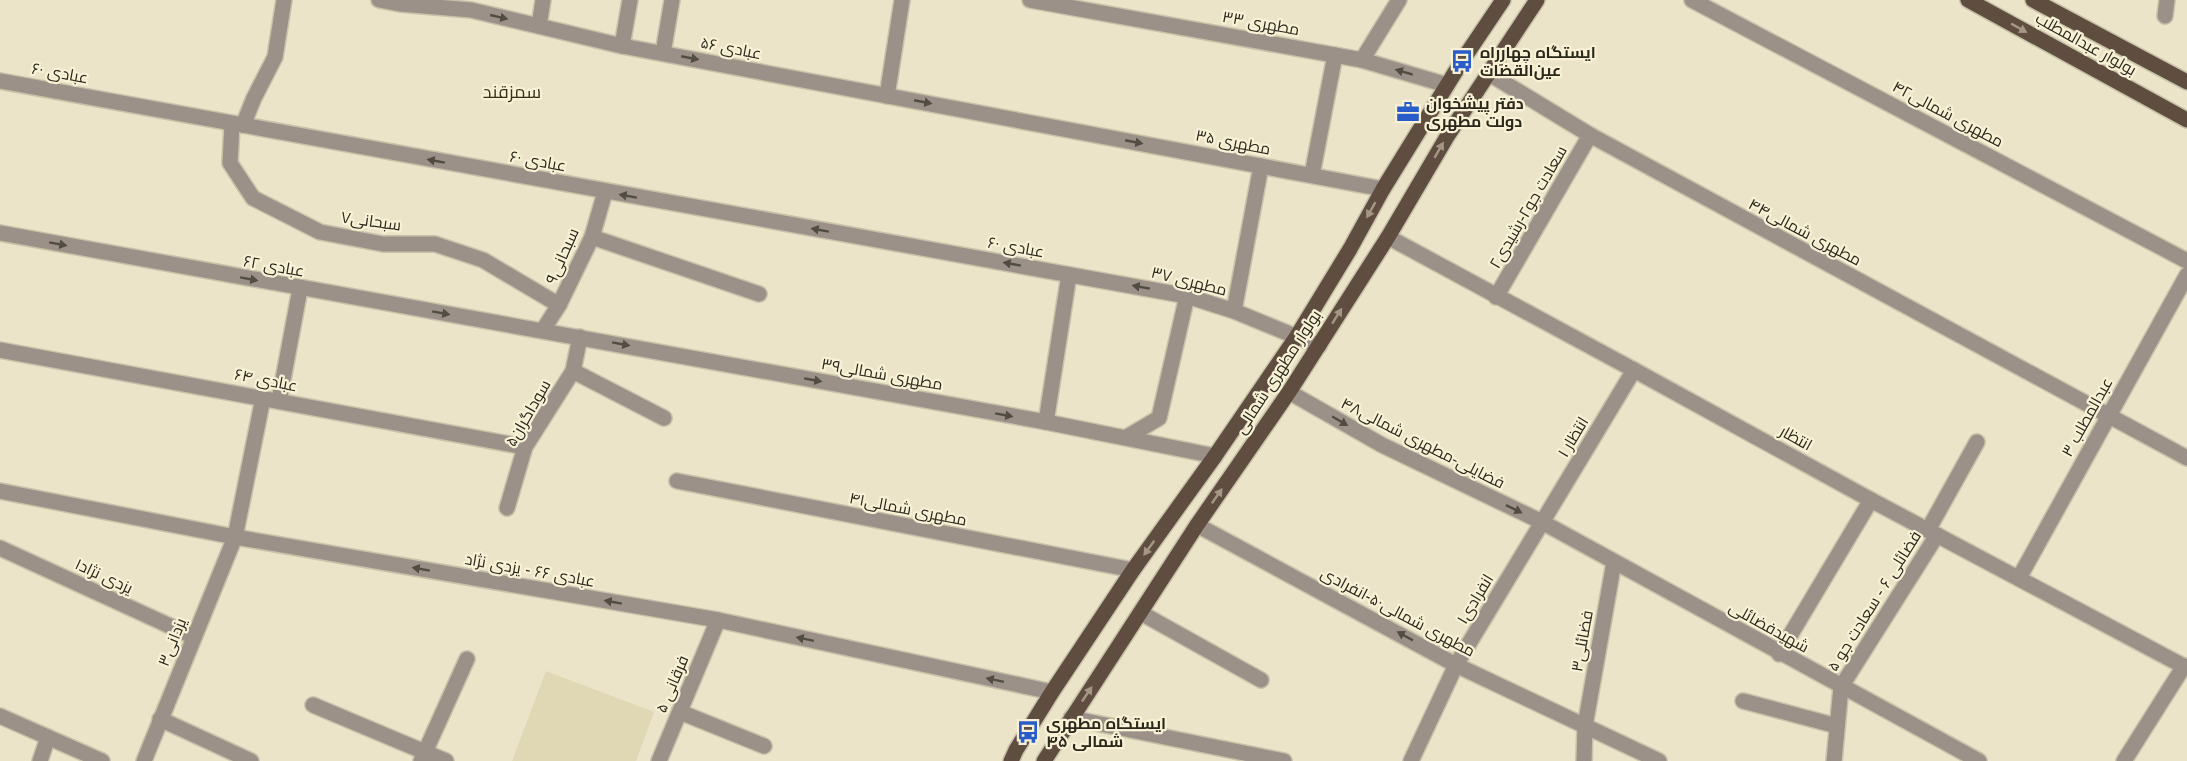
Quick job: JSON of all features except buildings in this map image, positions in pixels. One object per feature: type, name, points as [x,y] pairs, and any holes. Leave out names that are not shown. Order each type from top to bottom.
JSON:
[{"type":"main road","name":"بولوار مطهری شمالی","points":[[1011,761],[1052,692],[1133,570],[1297,336],[1350,249],[1383,189],[1503,0]]},
{"type":"main road","name":"بولوار مطهری شمالی","points":[[1044,761],[1197,525],[1319,346],[1388,237],[1448,135],[1537,0]]},
{"type":"main road","name":"بولوار عبدالمطلب","points":[[1968,0],[2187,120]]},
{"type":"main road","name":"بولوار عبدالمطلب","points":[[2034,0],[2187,82]]},
{"type":"street","name":"سبحانی۷","points":[[284,0],[275,57],[254,98],[237,124],[230,162],[253,198],[320,232],[383,244],[435,244],[483,260],[559,306]]},
{"type":"street","name":"عبادی ۵۶","points":[[379,0],[472,5],[539,26],[622,46],[1077,131]]},
{"type":"street","points":[[539,26],[543,0]]},
{"type":"street","points":[[622,46],[630,0]]},
{"type":"street","points":[[663,53],[672,0]]},
{"type":"street","points":[[887,96],[902,0]]},
{"type":"street","name":"مطهری ۳۳","points":[[1030,0],[1362,60],[1447,85]]},
{"type":"street","points":[[1362,60],[1399,0]]},
{"type":"street","name":"مطهری شمالی۴۲","points":[[1692,0],[2187,261]]},
{"type":"street","points":[[2165,16],[2167,0]]},
{"type":"street","points":[[1312,176],[1335,55]]},
{"type":"street","name":"مطهری شمالی۴۴","points":[[1488,73],[1590,135],[2187,458]]},
{"type":"street","name":"عبادی ۶۰","points":[[0,81],[1069,275]]},
{"type":"street","name":"مطهری ۳۵","points":[[1077,131],[1383,189]]},
{"type":"street","name":"سعادت جو۲-رشیدی۲","points":[[1497,297],[1590,135]]},
{"type":"street","points":[[1234,311],[1261,166]]},
{"type":"street","name":"سبحانی۹","points":[[543,330],[559,306],[592,237],[605,192]]},
{"type":"street","name":"عبادی ۶۲","points":[[0,233],[300,289],[543,330]]},
{"type":"street","points":[[592,237],[759,294]]},
{"type":"street","name":"انتظار","points":[[1388,237],[1932,533],[2186,667]]},
{"type":"street","name":"عبدالمطلب ۳","points":[[2019,578],[2187,274]]},
{"type":"street","points":[[1046,422],[1069,275]]},
{"type":"street","name":"مطهری ۳۷","points":[[1069,275],[1187,296],[1234,311],[1319,346]]},
{"type":"street","points":[[279,401],[300,289]]},
{"type":"street","points":[[1127,437],[1159,418],[1187,296]]},
{"type":"street","name":"مطهری شمالی۳۹","points":[[543,330],[1127,437],[1215,456]]},
{"type":"street","name":"سوداگران۵","points":[[507,508],[525,447],[573,371],[580,337]]},
{"type":"street","name":"عبادی ۶۴","points":[[0,350],[525,447]]},
{"type":"street","name":"انتظار ۱","points":[[1542,522],[1634,370]]},
{"type":"street","points":[[573,371],[664,418]]},
{"type":"street","name":"فضایلی-مطهری شمالی۴۸","points":[[1289,392],[1382,445],[1542,522]]},
{"type":"street","name":"یزدانی۳","points":[[144,761],[235,537],[263,398]]},
{"type":"street","name":"فضائلی ۶ - سعادت جو ۵","points":[[1840,687],[1932,533],[1977,442]]},
{"type":"street","name":"مطهری شمالی۴۱","points":[[677,481],[1133,570]]},
{"type":"street","name":"عبادی ۶۶ - یزدی نژاد","points":[[0,491],[235,537],[718,621],[1052,692]]},
{"type":"street","points":[[1779,654],[1871,500]]},
{"type":"street","name":"شهیدفضائلی","points":[[1542,522],[1779,654],[1979,761]]},
{"type":"street","name":"انفرادی۱","points":[[1411,761],[1456,664],[1542,522]]},
{"type":"street","name":"مطهری شمالی۵۰-انفرادی","points":[[1197,525],[1456,664],[1659,761]]},
{"type":"street","name":"یزدی نژاد۱","points":[[0,548],[194,637]]},
{"type":"street","name":"فضائلی۳","points":[[1584,761],[1585,726],[1614,562]]},
{"type":"street","points":[[1141,613],[1261,680]]},
{"type":"street","name":"فرقانی ۵","points":[[659,761],[718,621]]},
{"type":"street","points":[[423,757],[467,659]]},
{"type":"street","points":[[2124,761],[2186,667]]},
{"type":"street","points":[[1834,761],[1840,687]]},
{"type":"street","points":[[1743,701],[1837,726]]},
{"type":"street","points":[[313,705],[423,757],[446,761]]},
{"type":"street","points":[[680,712],[764,746]]},
{"type":"street","points":[[0,716],[102,761]]},
{"type":"street","points":[[1071,718],[1284,761]]},
{"type":"street","points":[[160,719],[251,761]]},
{"type":"street","points":[[40,761],[48,737]]},
{"type":"shaded area","points":[[546,671],[654,712],[636,761],[512,761]]},
{"type":"place","name":"ایستگاه چهارراه عین‌القضات","points":[[1462,61]]},
{"type":"place","name":"دفتر پیشخوان دولت مطهری","points":[[1408,112]]},
{"type":"place","name":"ایستگاه مطهری شمالی ۴۵","points":[[1028,732]]},
{"type":"district","name":"سمزقند","points":[[512,92]]}]
